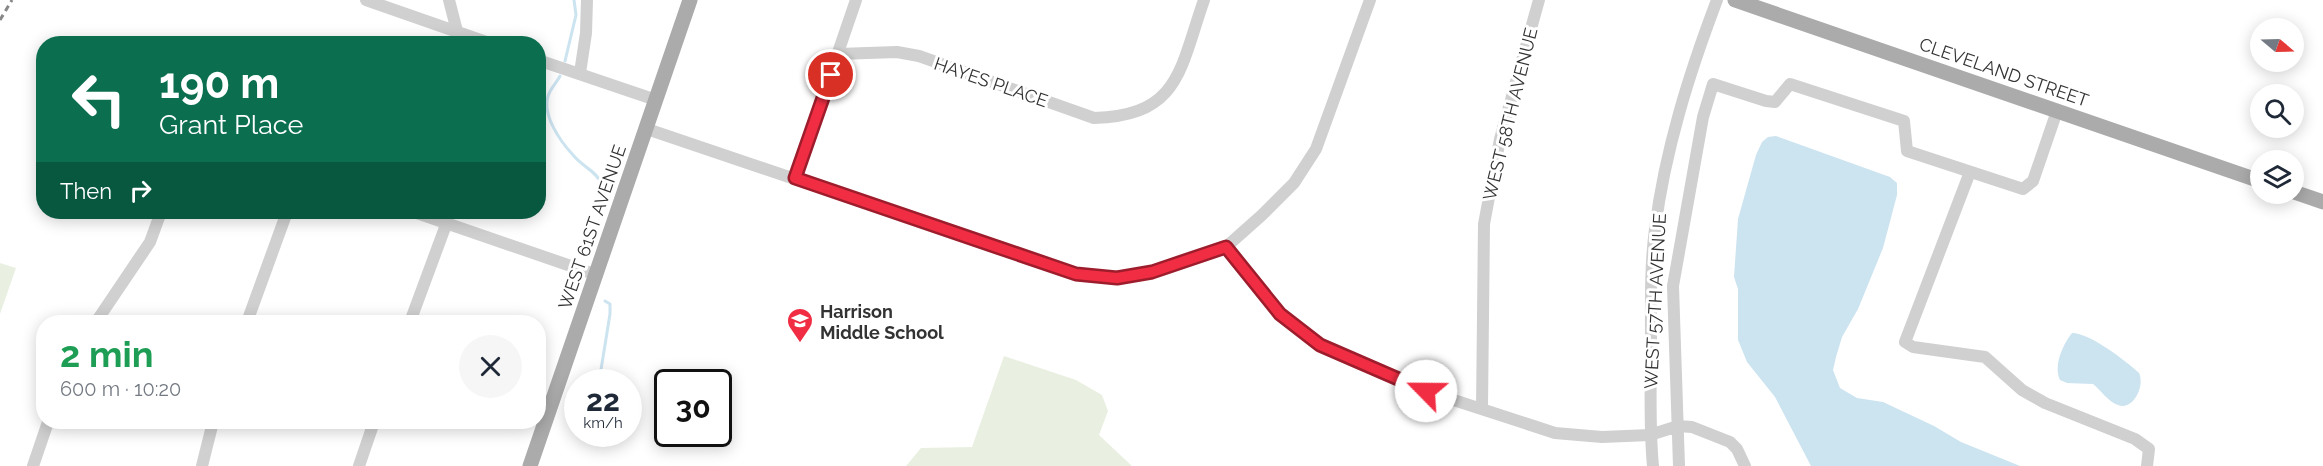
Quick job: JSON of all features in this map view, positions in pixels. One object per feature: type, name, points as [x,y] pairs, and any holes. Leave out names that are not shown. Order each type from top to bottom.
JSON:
[{"type":"main road","name":"WEST 61ST AVENUE","points":[[546,420],[690,0]]},
{"type":"main road","name":"CLEVELAND STREET","points":[[1735,0],[2250,178]]},
{"type":"main road","points":[[2304,195],[2323,202]]},
{"type":"main road","name":"WEST 61ST AVENUE","points":[[530,466],[543,429]]},
{"type":"street","points":[[366,0],[470,36]]},
{"type":"street","points":[[449,0],[457,31]]},
{"type":"street","points":[[580,74],[586,33],[587,0]]},
{"type":"street","points":[[795,178],[856,0]]},
{"type":"street","name":"HAYES PLACE","points":[[838,54],[897,52],[919,56],[1094,118],[1120,117],[1155,103],[1174,85],[1204,0]]},
{"type":"street","points":[[646,129],[1076,274],[1117,278],[1152,272],[1226,247],[1262,216],[1294,183],[1316,149],[1370,0]]},
{"type":"street","name":"WEST 58TH AVENUE","points":[[1482,408],[1484,224],[1500,139],[1539,0]]},
{"type":"street","name":"WEST 57TH AVENUE","points":[[1653,466],[1650,435],[1651,300],[1655,230],[1665,171],[1686,88],[1717,0]]},
{"type":"street","points":[[546,63],[656,100]]},
{"type":"street","points":[[1678,466],[1673,286],[1703,117],[1713,84],[1775,102],[1790,84],[1904,121],[1906,151],[2023,189],[2033,181],[2057,111]]},
{"type":"street","points":[[1970,172],[1905,342],[1913,347],[1985,357],[2022,390],[2045,403],[2134,439],[2149,449],[2147,466]]},
{"type":"street","points":[[101,315],[150,242],[158,219]]},
{"type":"street","points":[[250,315],[285,219]]},
{"type":"street","points":[[437,219],[597,275]]},
{"type":"street","points":[[413,315],[447,222]]},
{"type":"street","points":[[1226,247],[1280,314],[1320,345],[1426,391],[1555,433],[1602,437],[1650,435],[1678,426],[1692,428],[1730,442],[1737,449],[1745,466]]},
{"type":"street","points":[[33,466],[46,429]]},
{"type":"street","points":[[202,466],[211,429]]},
{"type":"street","points":[[359,466],[372,429]]},
{"type":"green space","points":[[0,263],[16,268],[0,314]]},
{"type":"green space","points":[[1004,356],[1076,380],[1102,395],[1108,411],[1099,435],[1132,466],[906,466],[921,448],[972,447]]},
{"type":"water","points":[[1776,136],[1890,177],[1897,183],[1897,195],[1883,248],[1858,309],[1842,337],[1836,357],[1833,370],[1840,388],[1857,398],[1883,402],[1934,426],[1961,442],[2020,466],[1811,466],[1775,397],[1747,362],[1738,340],[1738,289],[1734,277],[1738,219],[1756,155],[1762,142],[1768,137]]},
{"type":"water","points":[[2072,333],[2098,342],[2139,373],[2139,390],[2133,401],[2124,406],[2118,405],[2108,399],[2093,384],[2067,383],[2060,380],[2058,362],[2065,343]]},
{"type":"waterway","points":[[565,61],[576,15],[574,0]]},
{"type":"waterway","points":[[560,76],[550,91],[547,103],[553,127],[568,149],[596,175],[603,185]]},
{"type":"waterway","points":[[601,369],[610,314],[610,304],[605,301]]},
{"type":"railway","points":[[0,20],[12,0]]},
{"type":"place","name":"Harrison Middle School","points":[[800,344]]},
{"type":"route","points":[[831,75],[795,178],[1076,274],[1117,278],[1152,272],[1226,247],[1280,314],[1320,345],[1426,391]]}]
